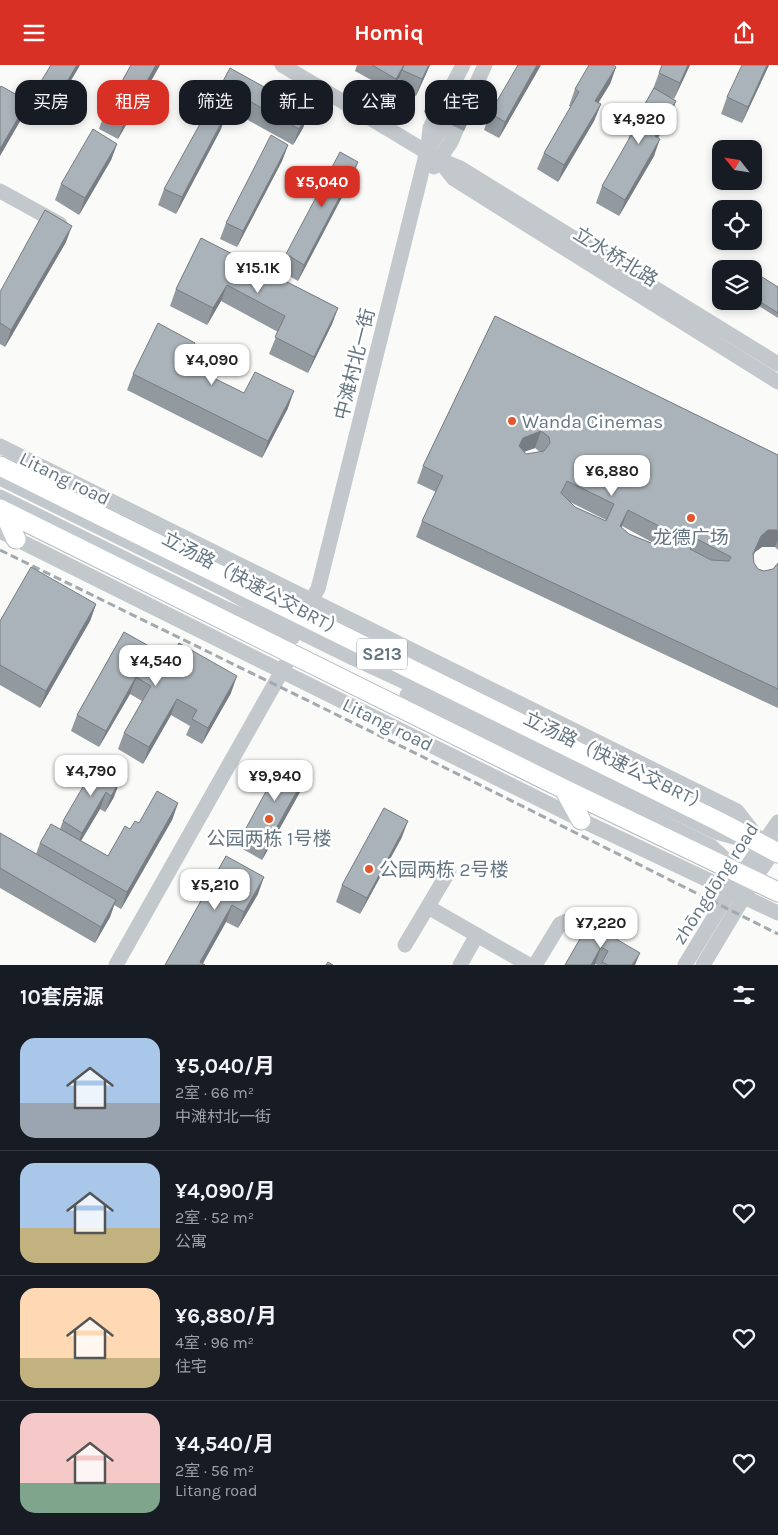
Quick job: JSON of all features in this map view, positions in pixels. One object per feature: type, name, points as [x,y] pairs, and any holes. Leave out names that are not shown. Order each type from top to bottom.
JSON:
[{"type":"main road","name":"Litang road","points":[[0,466],[297,611],[317,608],[773,848]]},
{"type":"main road","name":"Litang road","points":[[1,506],[132,585],[291,655],[564,789],[778,891]]},
{"type":"main road","points":[[1,506],[8,535]]},
{"type":"main road","points":[[564,789],[582,819]]},
{"type":"street","name":"立水桥北路","points":[[282,65],[433,155],[468,172],[778,363]]},
{"type":"street","points":[[456,80],[463,65]]},
{"type":"street","name":"中滩村北一街","points":[[475,80],[485,65]]},
{"type":"street","points":[[433,155],[430,128],[436,125]]},
{"type":"street","name":"中滩村北一街","points":[[317,608],[432,173],[433,155],[451,142],[449,125]]},
{"type":"street","name":"立水桥北路","points":[[433,155],[454,179],[778,382]]},
{"type":"street","points":[[0,191],[64,225]]},
{"type":"street","name":"Litang road","points":[[0,446],[317,608]]},
{"type":"street","name":"立汤路（快速公交BRT）","points":[[0,478],[228,591],[294,629],[412,687],[485,719],[716,832],[773,848]]},
{"type":"street","name":"立汤路（快速公交BRT）","points":[[1,506],[298,641],[712,847],[748,877]]},
{"type":"street","name":"Litang road","points":[[8,535],[132,585],[283,673],[778,913]]},
{"type":"street","points":[[116,965],[283,673],[291,655]]},
{"type":"street","name":"zhōngdōng road","points":[[685,965],[748,877],[773,848],[778,822]]},
{"type":"street","points":[[406,945],[449,871]]},
{"type":"street","name":"zhōngdōng road","points":[[703,965],[737,894]]},
{"type":"street","points":[[428,907],[528,965]]},
{"type":"street","points":[[535,965],[560,924],[567,921],[576,925]]},
{"type":"street","points":[[460,965],[477,935]]},
{"type":"building","points":[[51,65],[77,65],[68,80],[42,80]]},
{"type":"building","points":[[131,65],[156,65],[148,80],[123,80]]},
{"type":"building","points":[[372,65],[404,65],[396,79]]},
{"type":"building","points":[[404,65],[429,65],[422,79],[402,70]]},
{"type":"building","points":[[518,65],[537,65],[505,122],[497,117],[497,101]]},
{"type":"building","points":[[589,65],[613,65],[616,67],[595,101],[601,104],[564,165],[544,153],[579,92],[575,89]]},
{"type":"building","points":[[662,65],[688,65],[680,83],[659,73]]},
{"type":"building","points":[[742,65],[767,65],[748,107],[727,97]]},
{"type":"building","points":[[230,68],[261,85],[261,108],[251,102],[251,80],[224,80]]},
{"type":"building","points":[[1,86],[15,94],[15,123],[0,149]]},
{"type":"building","points":[[654,88],[676,101],[655,136],[660,139],[625,200],[602,186],[637,125],[634,123]]},
{"type":"building","points":[[199,125],[220,125],[182,197],[164,189]]},
{"type":"building","points":[[292,125],[301,125],[299,129]]},
{"type":"building","points":[[93,129],[117,144],[85,198],[61,184]]},
{"type":"building","points":[[271,135],[288,145],[243,231],[226,223]]},
{"type":"building","points":[[340,152],[358,162],[304,265],[286,254]]},
{"type":"building","points":[[45,210],[72,226],[11,330],[0,323],[0,292]]},
{"type":"building","points":[[201,238],[338,308],[314,357],[275,337],[285,316],[227,285],[213,308],[176,289]]},
{"type":"building","points":[[762,277],[778,287],[778,313],[762,303]]},
{"type":"building","name":"龙德广场","points":[[495,316],[778,455],[778,530],[768,530],[761,536],[753,554],[754,563],[758,569],[764,571],[773,569],[778,563],[778,689],[422,521],[443,476],[423,466]],"holes":[[[541,431],[549,437],[550,443],[544,451],[526,454],[519,446],[523,438]],[[567,481],[614,504],[606,521],[575,507],[561,493]],[[628,510],[680,537],[674,547],[656,545],[629,534],[620,526]],[[695,538],[731,557],[729,561],[711,560],[690,549]]]},
{"type":"building","points":[[158,323],[195,343],[185,364],[244,393],[255,372],[294,391],[268,441],[133,374]]},
{"type":"building","points":[[31,567],[96,604],[46,691],[0,665],[0,621]]},
{"type":"building","points":[[124,632],[170,658],[179,643],[237,676],[208,728],[192,719],[197,710],[177,699],[149,747],[124,733],[151,686],[136,677],[106,731],[77,715]]},
{"type":"building","name":"公园两栋 1号楼","points":[[282,762],[306,775],[268,843],[245,830]]},
{"type":"building","points":[[100,764],[113,771],[110,775],[120,781],[111,796],[106,792],[82,833],[63,821],[94,768],[97,770]]},
{"type":"building","points":[[157,791],[178,803],[127,892],[40,843],[51,824],[108,856],[125,826],[130,829],[135,821],[139,823]]},
{"type":"building","name":"公园两栋 2号楼","points":[[384,808],[408,821],[367,898],[342,885]]},
{"type":"building","points":[[0,833],[116,900],[101,927],[0,868]]},
{"type":"building","points":[[226,856],[264,877],[244,912],[232,905],[200,962],[205,965],[165,965]]},
{"type":"building","points":[[589,923],[640,953],[632,965],[608,965],[602,962],[608,951],[601,947],[591,965],[565,965]]},
{"type":"railway","points":[[0,550],[470,780],[778,934]]},
{"type":"place","name":"Wanda Cinemas","points":[[512,421]]},
{"type":"place","name":"龙德广场","points":[[691,518]]},
{"type":"place","name":"公园两栋 1号楼","points":[[269,819]]},
{"type":"place","name":"公园两栋 2号楼","points":[[369,869]]}]
